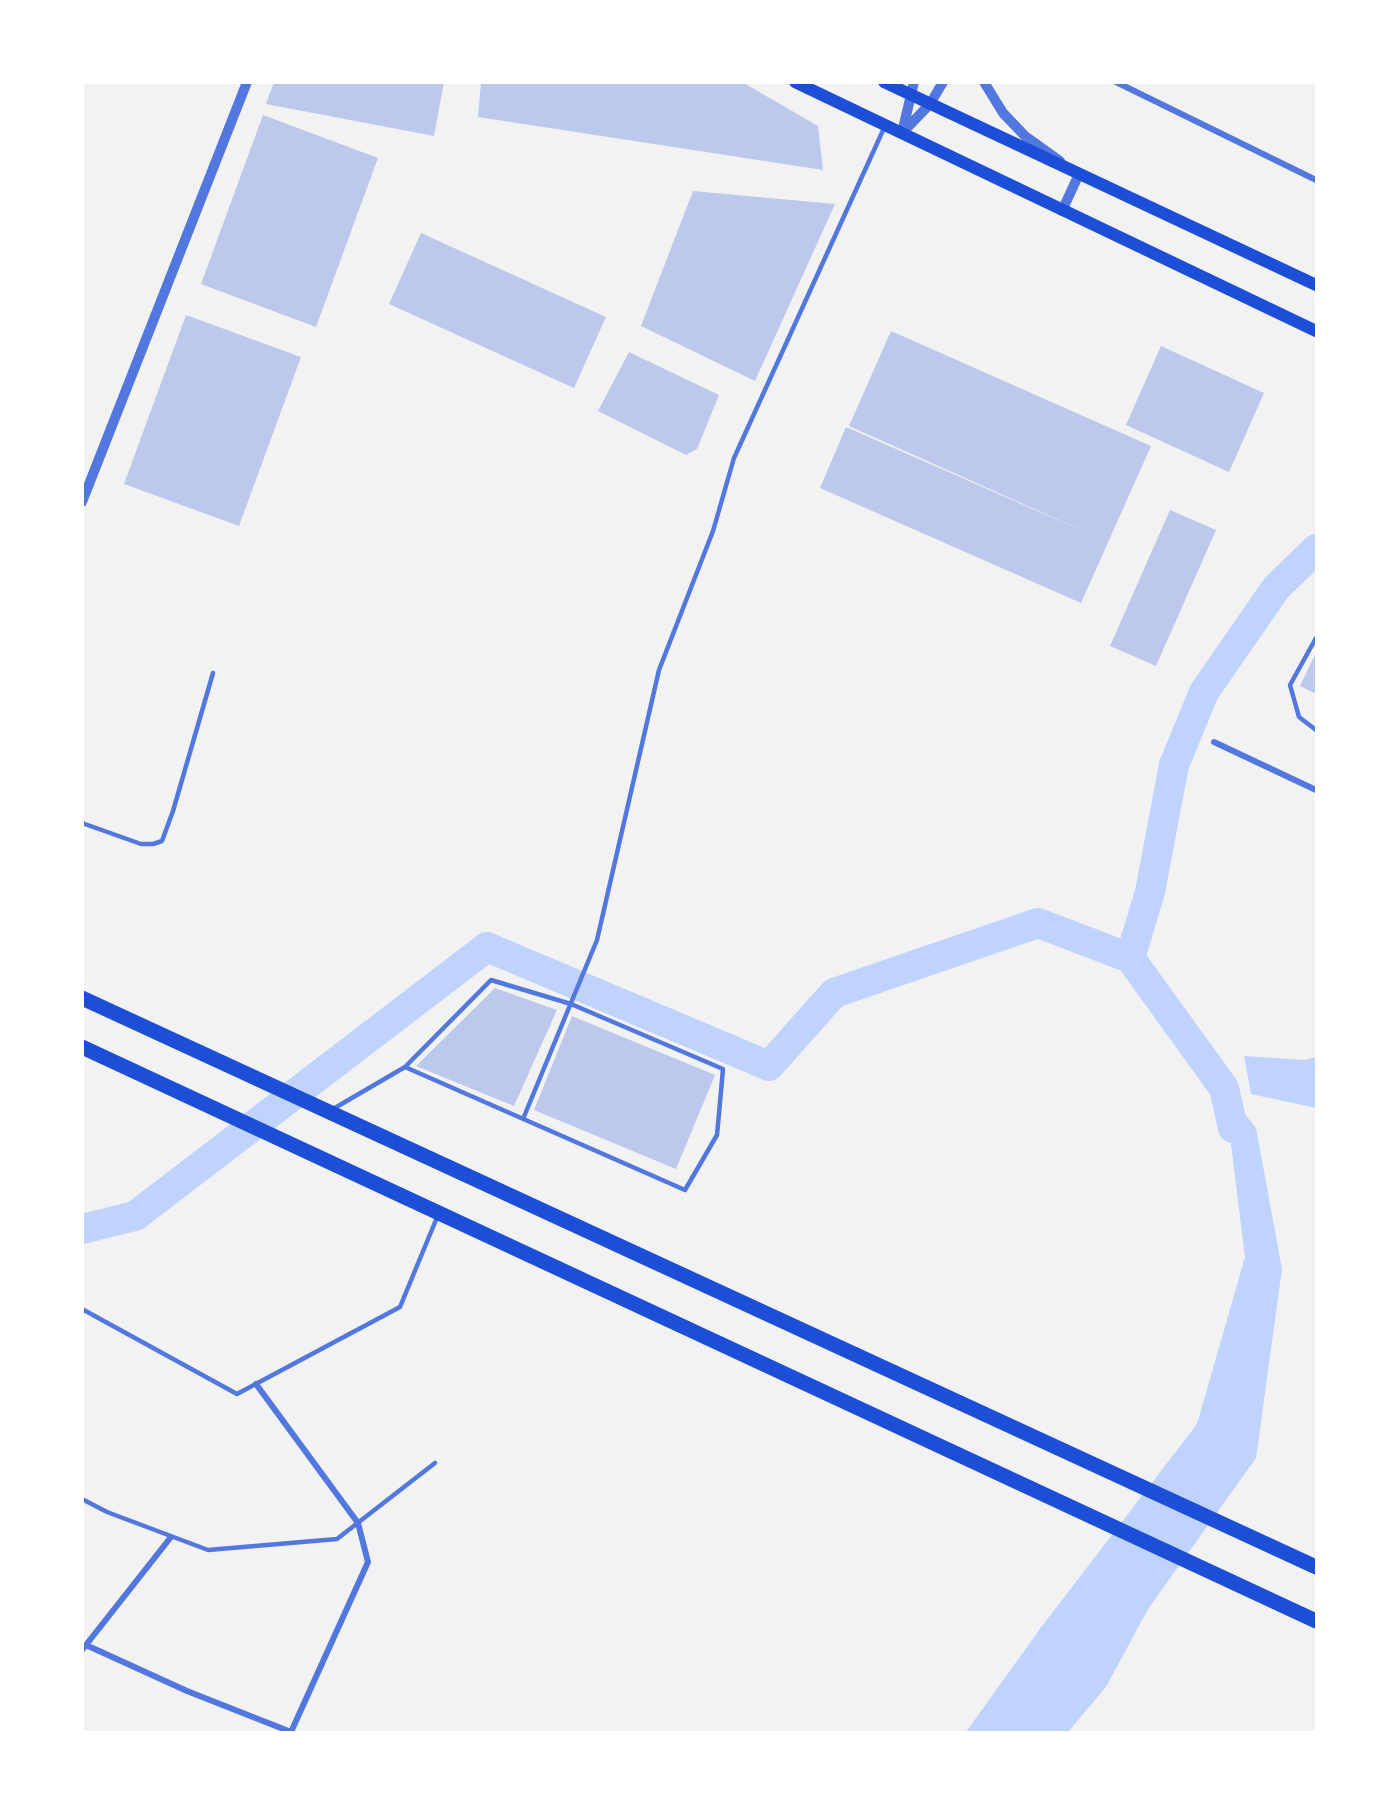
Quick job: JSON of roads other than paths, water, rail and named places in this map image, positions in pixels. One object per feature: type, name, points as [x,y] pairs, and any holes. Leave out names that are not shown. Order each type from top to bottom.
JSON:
[{"type":"highway","points":[[82,998],[1317,1567]]},
{"type":"highway","points":[[82,1047],[1317,1621]]},
{"type":"main road","points":[[795,82],[1317,331]]},
{"type":"main road","points":[[884,82],[912,89],[930,104],[1317,285]]},
{"type":"street","points":[[82,502],[247,82]]},
{"type":"street","points":[[902,134],[930,104],[943,82]]},
{"type":"street","points":[[984,82],[1004,113],[1025,136],[1079,174],[1062,211]]},
{"type":"street","points":[[1116,82],[1317,180]]},
{"type":"street","points":[[902,134],[912,89]]},
{"type":"street","points":[[1214,742],[1317,790]]},
{"type":"street","points":[[171,1537],[85,1648],[291,1732],[368,1562],[358,1523],[256,1384]]},
{"type":"lane","points":[[523,1119],[597,940],[659,670],[713,531],[734,458],[885,126]]},
{"type":"lane","points":[[1317,638],[1290,685],[1299,717],[1317,730]]},
{"type":"lane","points":[[82,823],[141,844],[162,841],[173,811],[213,673]]},
{"type":"lane","points":[[328,1112],[405,1067],[491,980],[571,1004],[723,1069],[717,1135],[685,1190],[405,1067]]},
{"type":"lane","points":[[82,1309],[237,1394],[400,1307],[439,1212]]},
{"type":"lane","points":[[82,1499],[106,1512],[208,1550],[338,1539],[435,1463]]},
{"type":"water","points":[[1244,1056],[1305,1060],[1316,1057],[1316,1108],[1251,1094]]},
{"type":"water","points":[[1224,1088],[1256,1128],[1282,1269],[1256,1458],[1148,1609],[1106,1687],[1068,1732],[966,1732],[1042,1626],[1197,1424],[1245,1257]]},
{"type":"waterway","points":[[1130,958],[1150,892],[1174,765],[1204,692],[1276,588],[1316,549]]},
{"type":"waterway","points":[[82,1229],[135,1216],[487,947],[769,1066],[834,993],[1038,923],[1130,958],[1224,1088],[1233,1128]]}]
